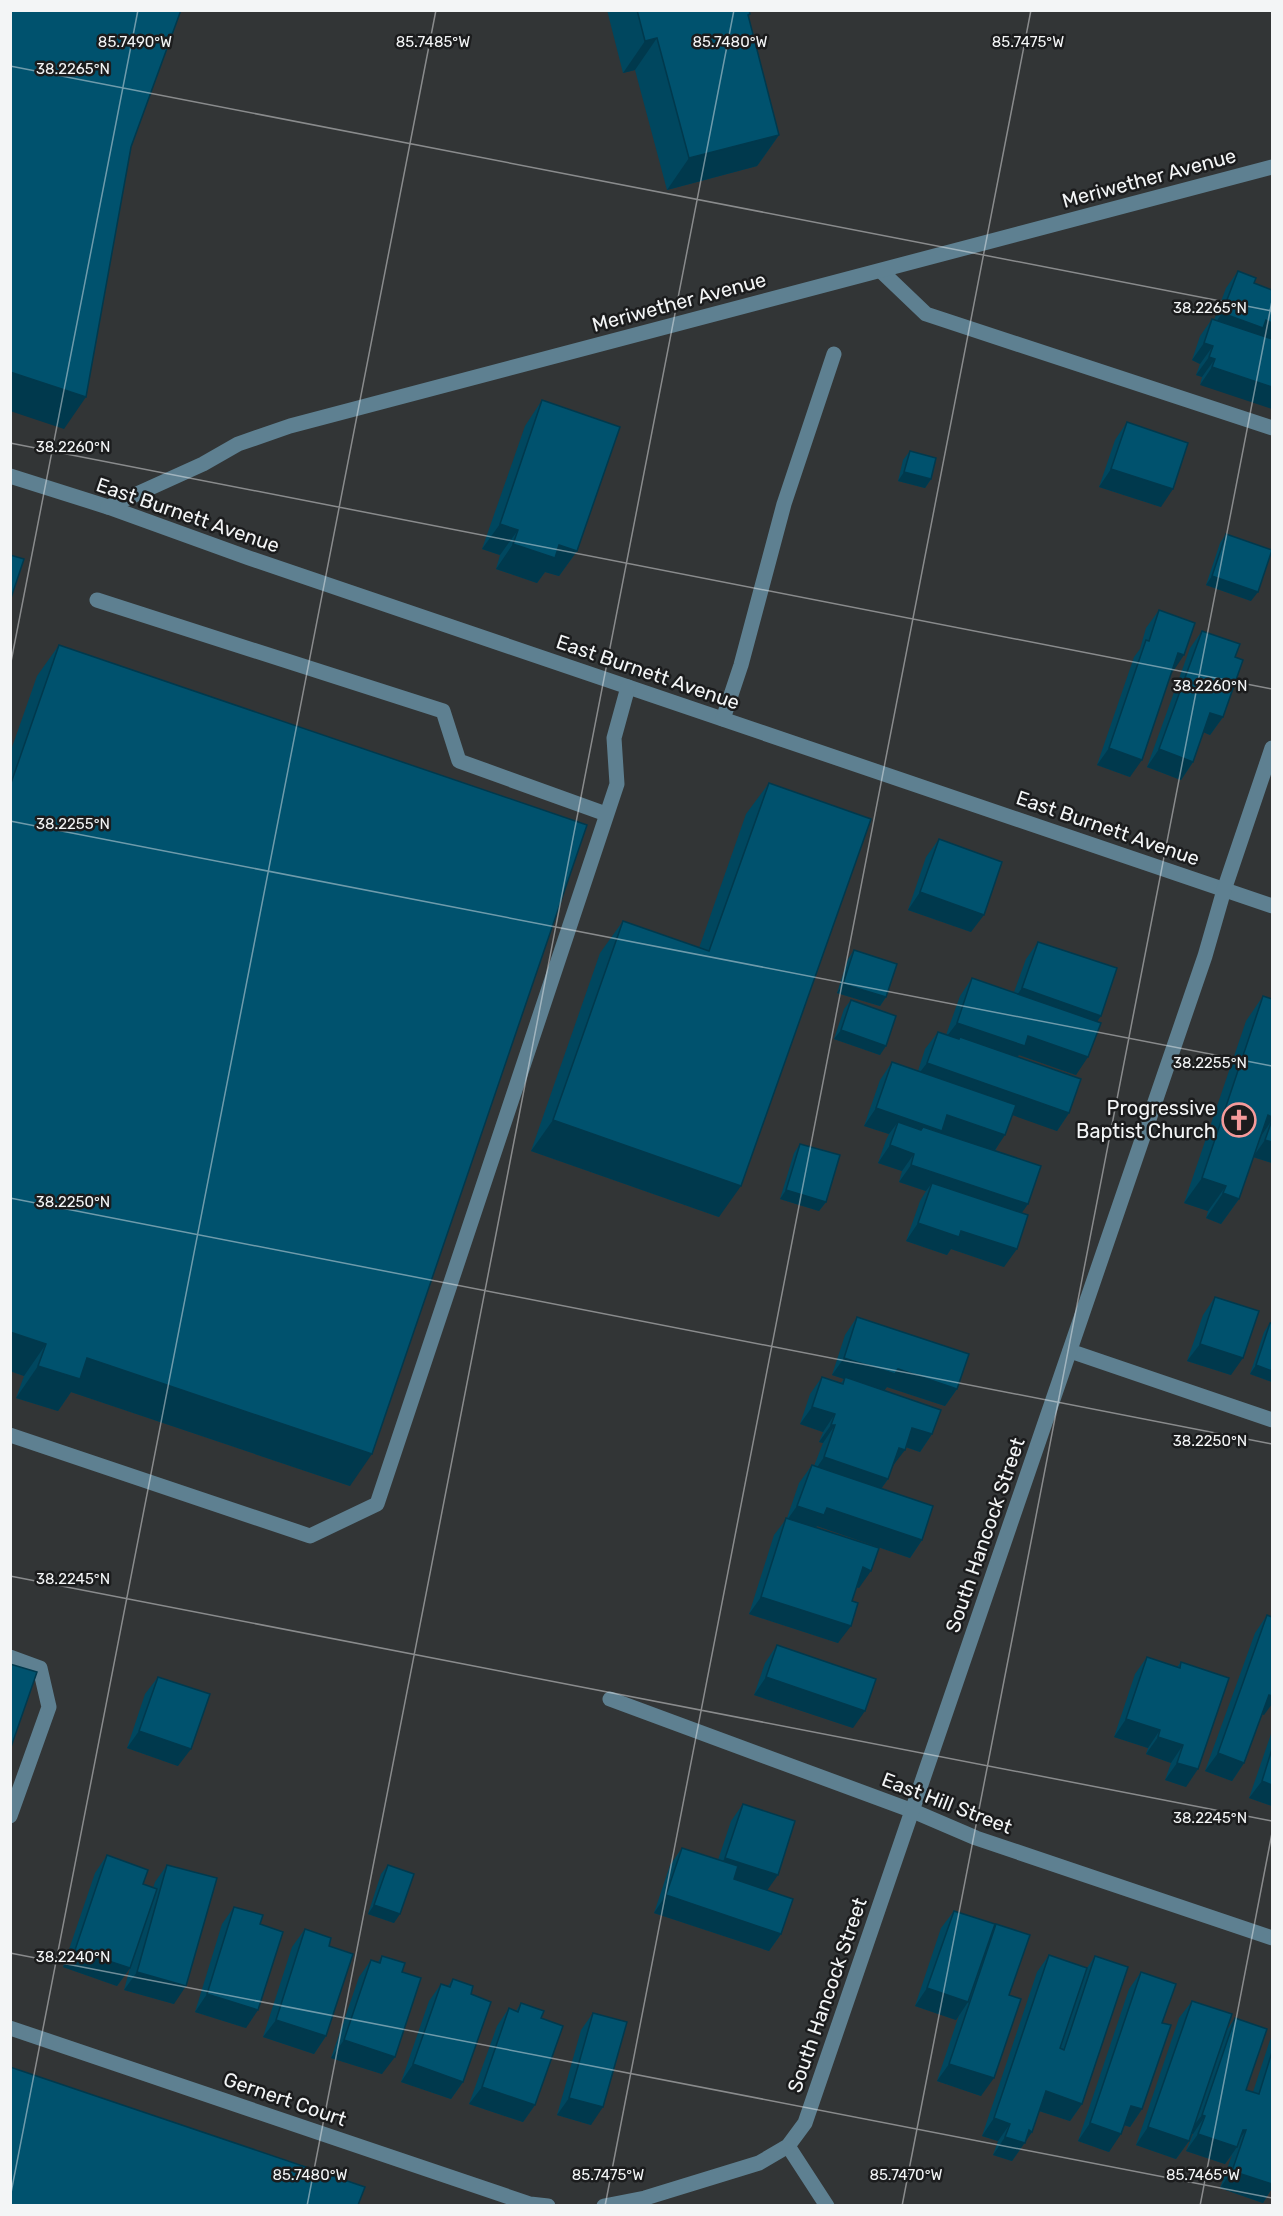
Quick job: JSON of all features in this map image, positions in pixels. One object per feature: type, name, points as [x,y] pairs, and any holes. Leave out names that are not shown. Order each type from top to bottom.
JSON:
[{"type":"street","name":"Meriwether Avenue","points":[[108,507],[203,464],[238,444],[290,426],[1272,167]]},
{"type":"street","points":[[881,270],[926,314],[1272,428]]},
{"type":"street","points":[[723,719],[741,665],[784,504],[834,354]]},
{"type":"street","name":"East Burnett Avenue","points":[[10,476],[108,507],[249,558],[1272,906]]},
{"type":"street","points":[[97,600],[443,711],[459,762],[606,814]]},
{"type":"street","points":[[10,1435],[310,1536],[377,1504],[616,784],[614,738],[628,687]]},
{"type":"street","name":"South Hancock Street","points":[[604,2205],[643,2202],[759,2163],[788,2146],[805,2123],[1205,956],[1224,890],[1272,748]]},
{"type":"street","points":[[1070,1351],[1272,1420]]},
{"type":"street","points":[[10,1657],[40,1668],[49,1707],[10,1816]]},
{"type":"street","name":"East Hill Street","points":[[610,1699],[913,1811],[976,1838],[1272,1938]]},
{"type":"street","name":"Gernert Court","points":[[10,2028],[530,2204],[548,2205]]},
{"type":"street","points":[[788,2146],[827,2205]]},
{"type":"building","points":[[10,10],[181,10],[131,147],[86,397],[10,372]]},
{"type":"building","points":[[637,10],[749,10],[748,15],[779,135],[689,158],[657,38],[645,41]]},
{"type":"building","points":[[1238,271],[1256,278],[1254,283],[1272,290],[1272,323],[1266,320],[1263,328],[1222,313]]},
{"type":"building","points":[[1212,319],[1272,339],[1272,387],[1212,367],[1215,359],[1209,357],[1213,346],[1204,343]]},
{"type":"building","points":[[542,400],[620,427],[577,551],[559,545],[555,558],[513,544],[518,530],[500,524]]},
{"type":"building","points":[[1127,422],[1188,443],[1173,489],[1111,469]]},
{"type":"building","points":[[910,451],[936,458],[931,479],[904,472]]},
{"type":"building","points":[[1226,534],[1272,550],[1258,592],[1212,576]]},
{"type":"building","points":[[10,555],[24,559],[10,601]]},
{"type":"building","points":[[1159,610],[1195,623],[1184,655],[1178,653],[1142,760],[1109,748],[1146,640],[1149,641]]},
{"type":"building","points":[[1202,631],[1240,644],[1235,657],[1243,660],[1223,717],[1210,713],[1193,762],[1159,749]]},
{"type":"building","points":[[59,645],[587,825],[372,1454],[87,1358],[80,1379],[38,1366],[46,1344],[10,1332],[10,786]]},
{"type":"building","points":[[769,783],[871,819],[741,1186],[553,1120],[623,921],[709,951]]},
{"type":"building","points":[[939,839],[1002,862],[984,915],[920,892]]},
{"type":"building","points":[[1038,942],[1117,968],[1101,1016],[1022,988]]},
{"type":"building","points":[[854,950],[897,964],[886,997],[843,984]]},
{"type":"building","points":[[972,978],[1101,1023],[1088,1057],[1028,1036],[1025,1046],[957,1023]]},
{"type":"building","name":"Progressive Baptist Church","points":[[1263,996],[1272,999],[1272,1117],[1268,1115],[1239,1199],[1223,1193],[1226,1186],[1202,1178]]},
{"type":"building","points":[[851,1000],[896,1016],[886,1046],[841,1030]]},
{"type":"building","points":[[938,1032],[959,1039],[960,1037],[1081,1079],[1069,1113],[927,1063]]},
{"type":"building","points":[[892,1062],[1016,1105],[1005,1135],[947,1115],[942,1131],[876,1108]]},
{"type":"building","points":[[1272,1120],[1272,1142],[1265,1140]]},
{"type":"building","points":[[898,1122],[921,1130],[923,1127],[1041,1166],[1028,1204],[911,1165],[914,1154],[890,1145]]},
{"type":"building","points":[[800,1144],[840,1155],[826,1202],[786,1190]]},
{"type":"building","points":[[932,1183],[1028,1215],[1017,1249],[961,1231],[959,1237],[918,1223]]},
{"type":"building","points":[[1215,1297],[1259,1311],[1243,1358],[1200,1344]]},
{"type":"building","points":[[857,1317],[969,1354],[957,1389],[898,1369],[895,1374],[844,1358]]},
{"type":"building","points":[[1270,1323],[1272,1323],[1272,1371],[1256,1365]]},
{"type":"building","points":[[822,1377],[843,1384],[845,1377],[941,1410],[932,1434],[912,1428],[905,1450],[899,1448],[888,1479],[824,1457],[835,1425],[831,1425],[835,1414],[812,1407]]},
{"type":"building","points":[[812,1465],[933,1506],[922,1540],[827,1508],[824,1515],[797,1506]]},
{"type":"building","points":[[786,1518],[879,1548],[871,1571],[863,1567],[852,1601],[858,1603],[851,1626],[761,1597]]},
{"type":"building","points":[[1267,1615],[1272,1617],[1272,1696],[1269,1695],[1244,1763],[1218,1753]]},
{"type":"building","points":[[777,1645],[876,1679],[865,1711],[766,1677]]},
{"type":"building","points":[[1147,1657],[1180,1668],[1181,1662],[1229,1678],[1198,1769],[1177,1763],[1183,1745],[1158,1737],[1160,1730],[1126,1719]]},
{"type":"building","points":[[10,1664],[37,1672],[10,1750]]},
{"type":"building","points":[[158,1677],[210,1694],[191,1749],[139,1731]]},
{"type":"building","points":[[1272,1749],[1272,1785],[1262,1781]]},
{"type":"building","points":[[743,1804],[795,1821],[778,1875],[725,1858]]},
{"type":"building","points":[[682,1848],[738,1866],[734,1879],[793,1899],[781,1934],[666,1895]]},
{"type":"building","points":[[107,1855],[148,1870],[143,1884],[157,1889],[130,1968],[75,1950]]},
{"type":"building","points":[[167,1865],[217,1878],[186,1986],[137,1972]]},
{"type":"building","points":[[388,1865],[414,1874],[400,1914],[374,1905]]},
{"type":"building","points":[[234,1907],[263,1915],[260,1924],[283,1932],[258,2010],[207,1994]]},
{"type":"building","points":[[954,1911],[995,1924],[968,2002],[927,1988]]},
{"type":"building","points":[[996,1924],[1030,1935],[1009,1995],[1021,1999],[994,2078],[949,2064]]},
{"type":"building","points":[[305,1929],[331,1938],[329,1946],[353,1954],[326,2036],[276,2020]]},
{"type":"building","points":[[1049,1955],[1087,1968],[1060,2048],[1064,2050],[1095,1956],[1128,1967],[1082,2104],[1046,2091],[1032,2132],[1029,2130],[1025,2143],[1005,2137],[1010,2124],[994,2118]]},
{"type":"building","points":[[382,1956],[405,1963],[402,1972],[421,1978],[395,2057],[344,2040],[371,1960],[380,1963]]},
{"type":"building","points":[[1141,1972],[1176,1984],[1162,2023],[1171,2025],[1142,2109],[1131,2106],[1121,2134],[1090,2123]]},
{"type":"building","points":[[453,1979],[473,1986],[471,1994],[491,2002],[463,2082],[413,2064],[441,1984],[450,1987]]},
{"type":"building","points":[[1192,2001],[1232,2014],[1189,2141],[1148,2127]]},
{"type":"building","points":[[521,2003],[544,2011],[541,2018],[563,2026],[535,2105],[482,2087],[509,2008],[518,2012]]},
{"type":"building","points":[[593,2013],[627,2022],[603,2107],[569,2098]]},
{"type":"building","points":[[1235,2018],[1267,2029],[1246,2090],[1259,2094],[1272,2052],[1272,2184],[1232,2171],[1246,2130],[1243,2130],[1237,2147],[1198,2134],[1205,2116],[1202,2115]]},
{"type":"building","points":[[10,2067],[365,2187],[358,2205],[10,2205]]},
{"type":"place","name":"Progressive Baptist Church","points":[[1239,1120]]}]
